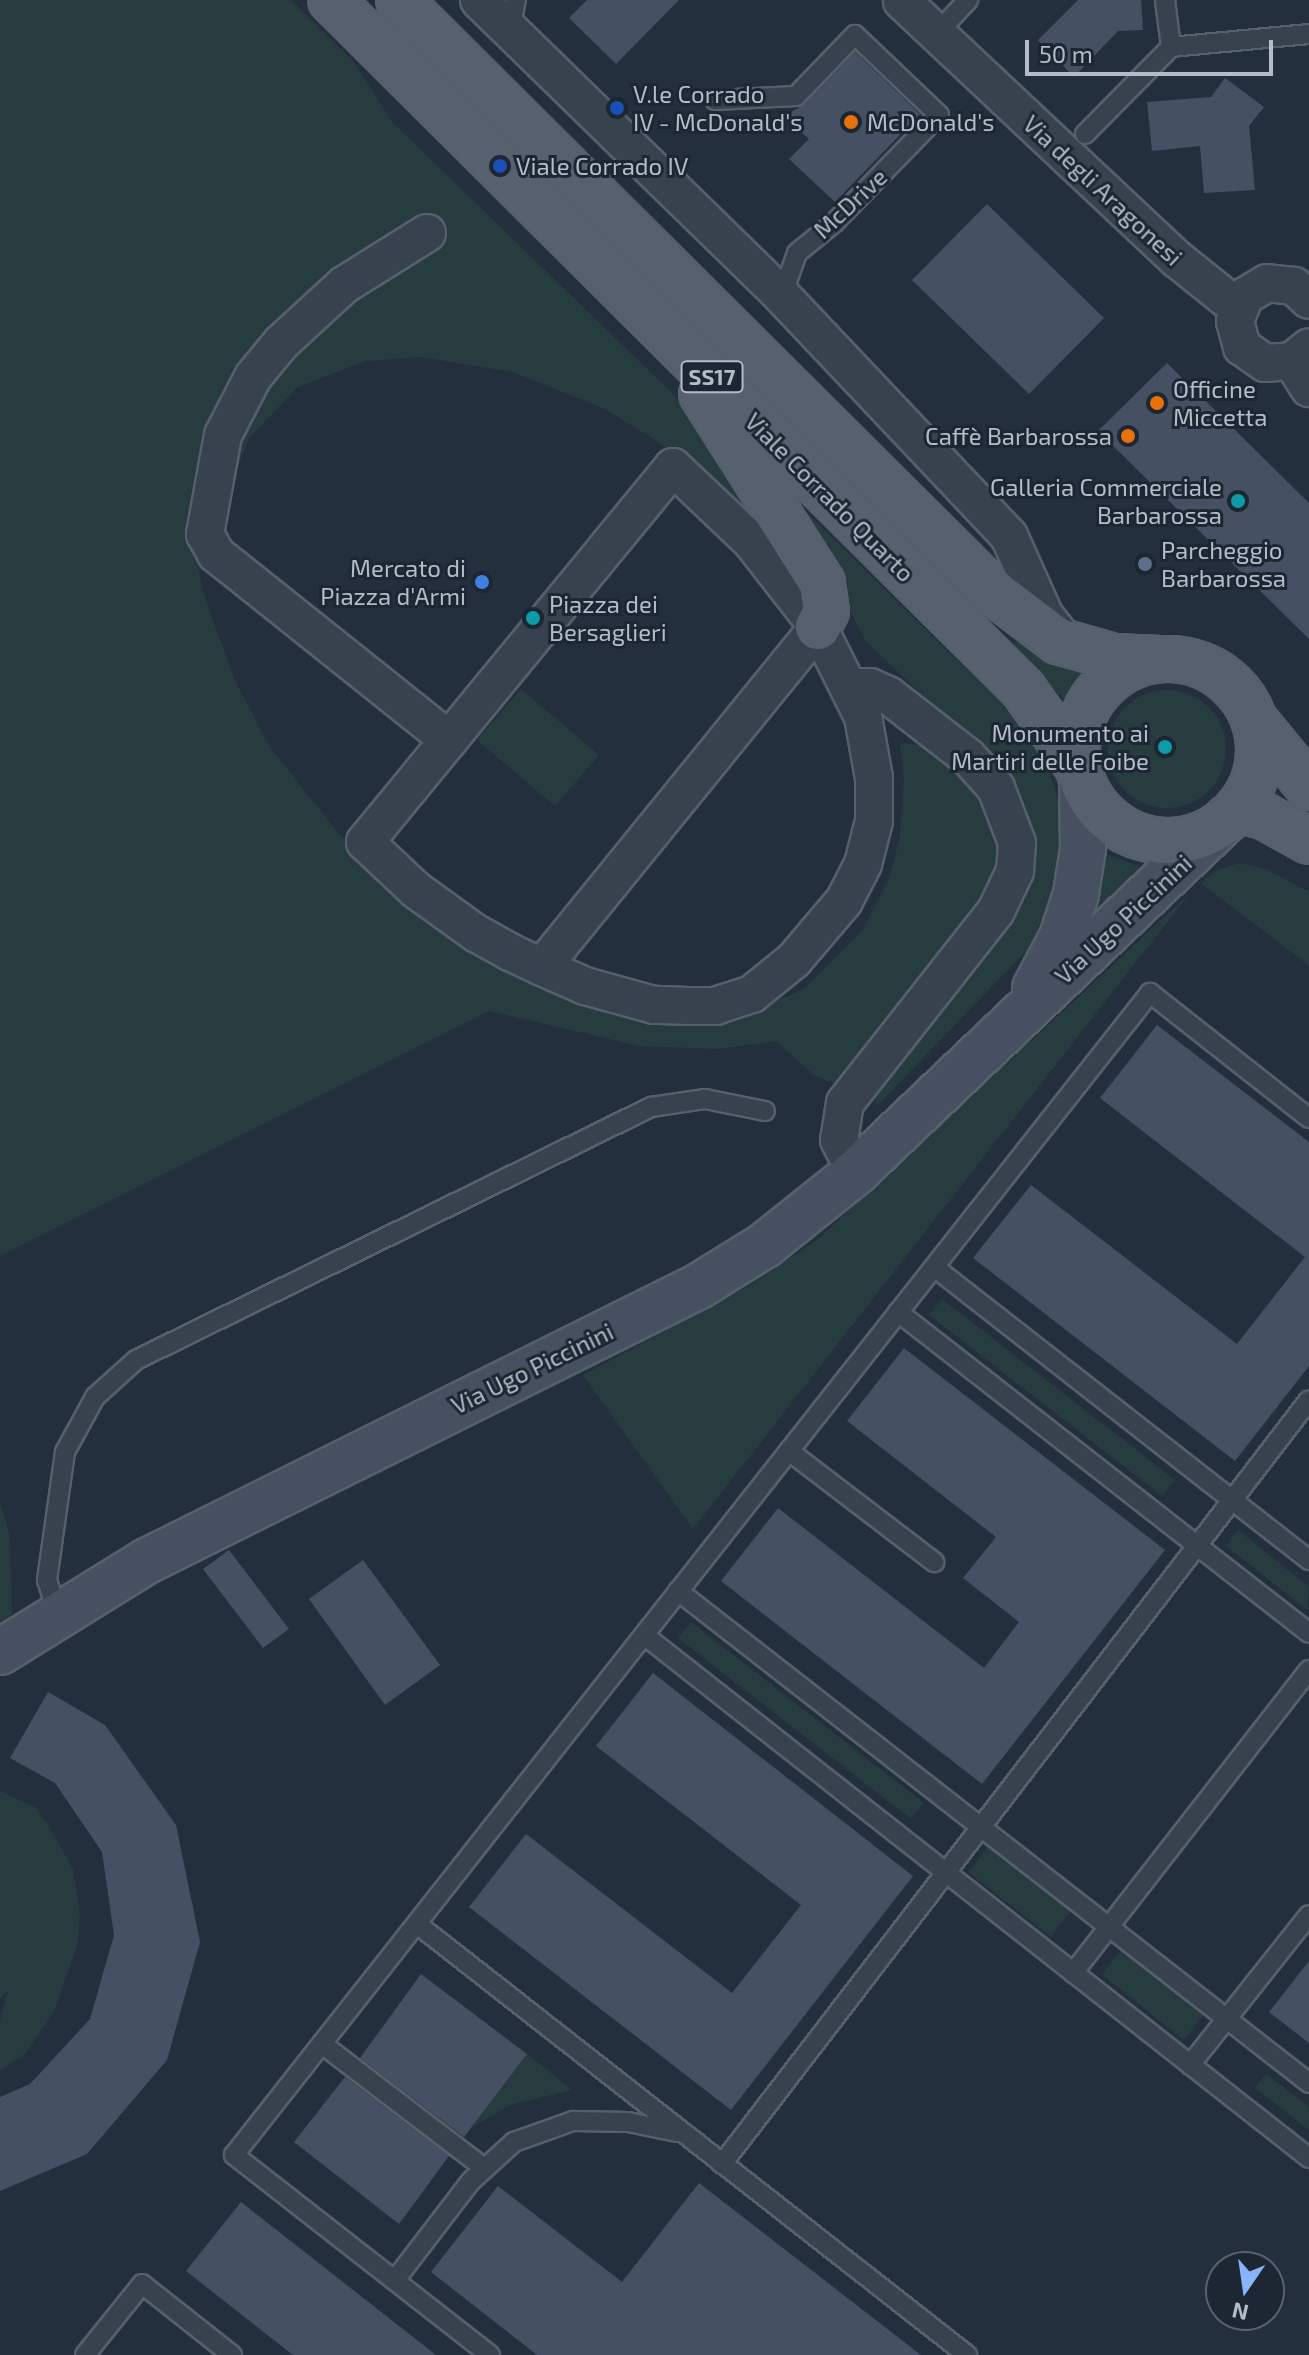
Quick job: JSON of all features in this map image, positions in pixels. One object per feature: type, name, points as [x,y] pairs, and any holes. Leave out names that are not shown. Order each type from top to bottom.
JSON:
[{"type":"main road","name":"Viale Corrado Quarto","points":[[331,0],[646,308],[1023,689],[1081,774]]},
{"type":"main road","name":"Viale Corrado Quarto","points":[[399,0],[962,564],[1040,632],[1090,651],[1160,659]]},
{"type":"main road","points":[[646,308],[822,583],[826,611],[818,627]]},
{"type":"main road","points":[[1309,787],[1254,720],[1238,692],[1213,671],[1160,659],[1116,675],[1092,700],[1079,733],[1081,774],[1102,812],[1145,838],[1183,840],[1232,814],[1264,816],[1309,841]]},
{"type":"main road","points":[[1232,814],[1258,767],[1254,720]]},
{"type":"main road","name":"Via Ugo Piccinini","points":[[1015,1016],[1044,973],[1070,916],[1083,848],[1081,774]]},
{"type":"main road","name":"Via Ugo Piccinini","points":[[0,1652],[58,1614],[294,1484],[699,1286],[765,1245],[856,1172],[1015,1016],[1110,934],[1232,814]]},
{"type":"street","name":"Viale Corrado Quarto","points":[[479,0],[513,15],[1009,536],[1048,622],[1090,651]]},
{"type":"street","name":"Via degli Aragonesi","points":[[902,0],[1177,259],[1238,308]]},
{"type":"street","points":[[427,233],[344,285],[299,324],[253,377],[223,435],[205,534],[216,554],[449,740]]},
{"type":"street","points":[[1303,365],[1265,363],[1242,347],[1237,335],[1238,308],[1245,296],[1267,283],[1294,286],[1308,294]]},
{"type":"street","points":[[673,467],[729,516],[818,627],[851,687],[863,717],[874,778],[869,844],[844,901],[778,976],[738,1001],[689,1006],[618,997],[542,967],[449,915],[365,842],[449,740],[673,467]]},
{"type":"street","points":[[542,967],[818,627]]},
{"type":"street","points":[[851,687],[870,687],[888,695],[968,757],[1001,796],[1017,843],[1015,871],[996,911],[845,1103],[839,1140],[856,1172]]},
{"type":"lane","points":[[936,34],[968,0]]},
{"type":"lane","points":[[1165,0],[1171,47]]},
{"type":"lane","points":[[1085,134],[1171,47],[1309,34]]},
{"type":"lane","name":"McDrive","points":[[715,100],[796,96],[855,35],[939,115],[835,222],[797,253],[782,296]]},
{"type":"lane","points":[[490,2355],[234,2155],[1150,993],[1309,1118]]},
{"type":"lane","points":[[58,1614],[47,1580],[65,1452],[95,1397],[136,1360],[651,1107],[705,1099],[765,1111]]},
{"type":"lane","points":[[934,1267],[1309,1560]]},
{"type":"lane","points":[[898,1312],[1309,1633]]},
{"type":"lane","points":[[722,2164],[1309,1400]]},
{"type":"lane","points":[[789,1451],[934,1562]]},
{"type":"lane","points":[[678,1591],[1309,2083]]},
{"type":"lane","points":[[644,1635],[1309,2158]]},
{"type":"lane","points":[[1073,1973],[1309,1670]]},
{"type":"lane","points":[[1190,2065],[1309,1915]]},
{"type":"lane","points":[[417,1924],[967,2355]]},
{"type":"lane","points":[[322,2044],[483,2167]]},
{"type":"lane","points":[[395,2280],[483,2167],[514,2142],[573,2121],[628,2122],[684,2133]]},
{"type":"lane","points":[[85,2355],[142,2284],[232,2355]]},
{"type":"green space","points":[[0,0],[291,0],[353,61],[393,123],[674,395],[759,525],[657,441],[603,408],[513,372],[420,357],[366,361],[298,387],[249,438],[219,519],[223,487],[282,323],[195,547],[203,592],[235,681],[270,747],[339,834],[380,874],[470,942],[751,1011],[803,990],[862,931],[890,876],[900,836],[904,779],[900,743],[931,746],[984,796],[1001,845],[996,873],[988,892],[838,1084],[815,1076],[776,1041],[718,1049],[639,1046],[489,1011],[0,1256]]},
{"type":"green space","points":[[787,493],[1019,721],[1050,774],[1060,805],[1063,839],[1054,897],[1028,949],[878,1105],[872,1094],[1032,852],[1030,825],[1004,774],[866,641]]},
{"type":"green space","points":[[1017,641],[1046,662],[1081,672],[1064,699],[1010,648]]},
{"type":"green space","points":[[521,689],[599,755],[555,806],[477,740]]},
{"type":"green space","points":[[1167,690],[1190,694],[1209,707],[1222,726],[1226,749],[1222,772],[1209,791],[1190,804],[1167,808],[1144,804],[1125,791],[1112,772],[1108,749],[1112,726],[1125,707],[1144,694]]},
{"type":"green space","points":[[1097,850],[1152,872],[1088,925]]},
{"type":"green space","points":[[1239,863],[1266,869],[1309,892],[1309,966],[1201,883],[1215,871]]},
{"type":"green space","points":[[1190,893],[693,1529],[583,1375],[745,1288],[817,1240]]},
{"type":"green space","points":[[942,1299],[1175,1480],[1162,1496],[929,1315]]},
{"type":"green space","points":[[0,1502],[10,1536],[12,1614],[0,1623]]},
{"type":"green space","points":[[1238,1530],[1309,1587],[1307,1610],[1226,1546]]},
{"type":"green space","points":[[691,1622],[924,1803],[911,1819],[678,1638]]},
{"type":"green space","points":[[0,1791],[36,1808],[47,1823],[73,1869],[80,1911],[78,1943],[54,2011],[26,2053],[0,2071],[0,2020],[9,1989],[0,2000]]},
{"type":"green space","points":[[991,1843],[1073,1908],[1051,1937],[968,1872]]},
{"type":"green space","points":[[1124,1946],[1207,2010],[1184,2040],[1102,1975]]},
{"type":"green space","points":[[527,2054],[572,2090],[510,2105],[471,2128]]},
{"type":"green space","points":[[1266,2074],[1309,2107],[1309,2130],[1255,2088]]},
{"type":"building","points":[[587,0],[679,0],[616,64],[569,18]]},
{"type":"building","points":[[1078,0],[1141,0],[1143,30],[1118,31],[1074,77],[1038,40]]},
{"type":"building","points":[[855,52],[920,114],[835,202],[789,159],[809,139],[784,116],[805,104]]},
{"type":"building","points":[[1225,78],[1264,107],[1249,126],[1255,190],[1204,193],[1200,146],[1152,151],[1147,102],[1211,97]]},
{"type":"building","points":[[987,204],[1104,318],[1029,394],[912,280]]},
{"type":"building","name":"Galleria Commerciale Barbarossa","points":[[1167,363],[1309,503],[1309,639],[1098,431]]},
{"type":"building","points":[[1157,1025],[1309,1142],[1309,1366],[1235,1461],[973,1258],[1031,1185],[1237,1344],[1305,1257],[1100,1098]]},
{"type":"building","points":[[904,1348],[1165,1550],[982,1784],[721,1581],[778,1508],[984,1668],[1019,1622],[963,1578],[996,1537],[847,1421]]},
{"type":"building","points":[[229,1550],[289,1629],[263,1648],[203,1569]]},
{"type":"building","points":[[363,1560],[440,1665],[385,1705],[309,1599]]},
{"type":"building","points":[[653,1673],[913,1876],[731,2110],[469,1907],[526,1834],[732,1993],[801,1905],[596,1746]]},
{"type":"building","points":[[48,1692],[105,1725],[176,1825],[200,1942],[167,2060],[87,2154],[0,2191],[0,2097],[30,2084],[90,2019],[114,1935],[102,1852],[55,1783],[10,1758]]},
{"type":"building","points":[[1309,1961],[1309,2043],[1269,2012]]},
{"type":"building","points":[[421,1974],[527,2054],[464,2137],[360,2058]]},
{"type":"building","points":[[345,2077],[449,2156],[399,2224],[294,2142]]},
{"type":"building","points":[[699,2183],[921,2355],[537,2355],[431,2272],[498,2186],[622,2282]]},
{"type":"building","points":[[241,2202],[436,2355],[293,2355],[186,2271]]},
{"type":"place","name":"V.le Corrado IV - McDonald's","points":[[617,108]]},
{"type":"place","name":"McDonald's","points":[[851,122]]},
{"type":"place","name":"Viale Corrado IV","points":[[500,166]]},
{"type":"place","name":"Officine Miccetta","points":[[1157,403]]},
{"type":"place","name":"Caffè Barbarossa","points":[[1128,436]]},
{"type":"place","name":"Galleria Commerciale Barbarossa","points":[[1238,501]]},
{"type":"place","name":"Parcheggio Barbarossa","points":[[1145,564]]},
{"type":"place","name":"Mercato di Piazza d'Armi","points":[[482,582]]},
{"type":"place","name":"Piazza dei Bersaglieri","points":[[533,618]]},
{"type":"place","name":"Monumento ai Martiri delle Foibe","points":[[1165,747]]}]
